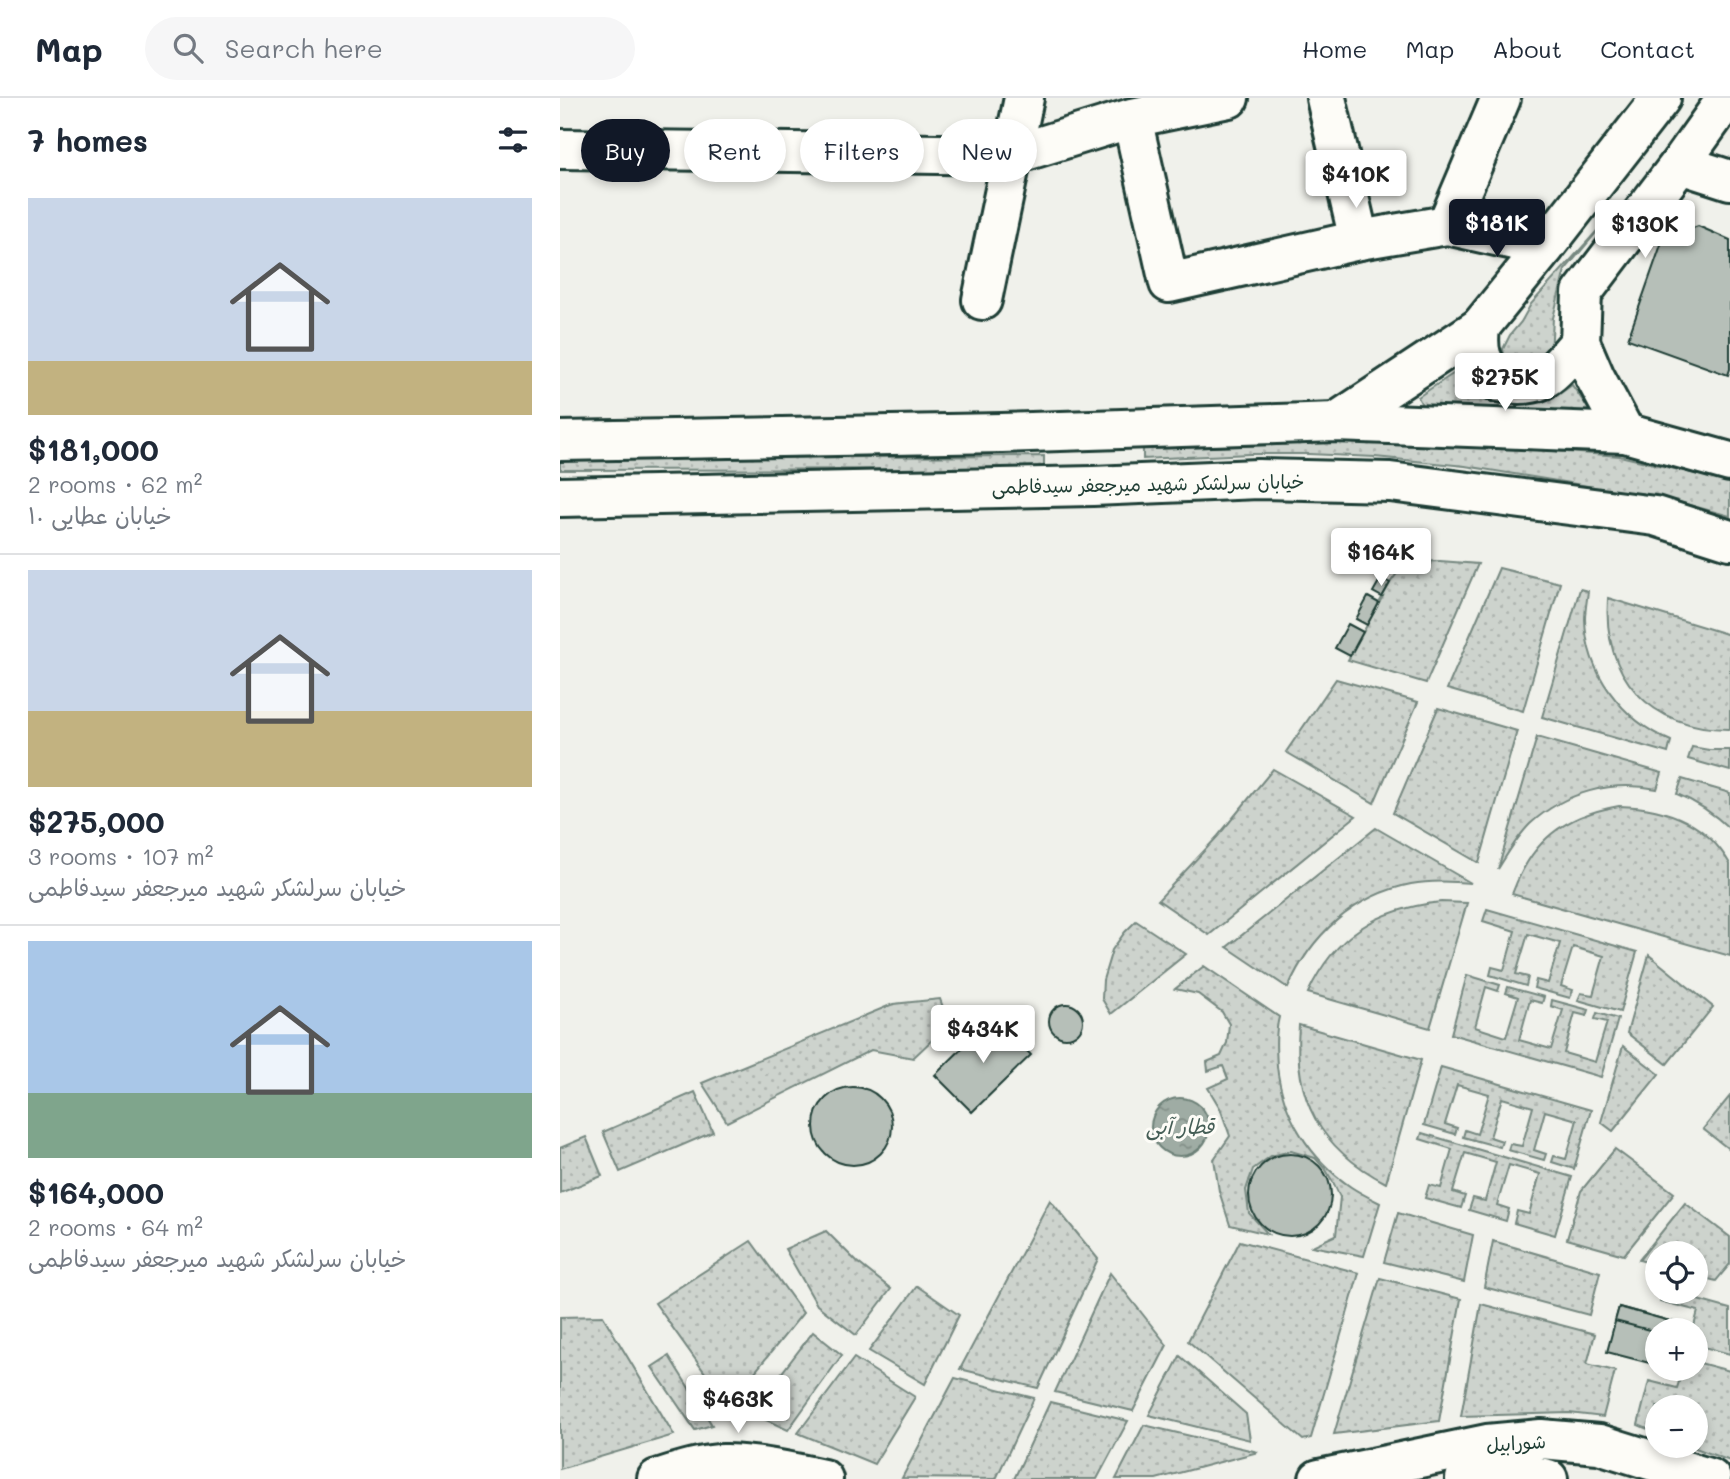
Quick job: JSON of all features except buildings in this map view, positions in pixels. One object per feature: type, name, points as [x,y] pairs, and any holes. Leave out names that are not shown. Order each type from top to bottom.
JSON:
[{"type":"street","points":[[1020,119],[1024,98]]},
{"type":"street","points":[[1037,147],[1132,118],[1229,98]]},
{"type":"street","points":[[1326,98],[1359,240]]},
{"type":"street","points":[[1447,225],[1501,98]]},
{"type":"street","points":[[1336,422],[1480,327],[1661,98]]},
{"type":"street","points":[[1625,433],[1580,342],[1582,293],[1727,98]]},
{"type":"street","points":[[1132,118],[1169,283],[1359,240],[1447,225],[1545,247]]},
{"type":"street","points":[[560,149],[938,154]]},
{"type":"street","points":[[1680,164],[1730,180]]},
{"type":"street","points":[[982,300],[1006,182]]},
{"type":"street","points":[[1480,327],[1478,345],[1485,368],[1498,382],[1530,385],[1549,377],[1580,342]]},
{"type":"street","points":[[560,441],[1002,433],[1336,422],[1625,433],[1730,462]]},
{"type":"street","name":"خیابان سرلشکر شهید میرجعفر سیدفاطمی","points":[[560,497],[1093,486],[1258,479],[1390,482],[1654,516],[1730,540]]},
{"type":"street","name":"شورابیل","points":[[1319,1479],[1487,1444],[1541,1439],[1599,1444],[1711,1479]]},
{"type":"street","points":[[657,1479],[679,1471],[724,1464],[794,1472],[823,1479]]},
{"type":"street","points":[[1465,1479],[1507,1470],[1548,1479]]},
{"type":"shaded area","points":[[1605,222],[1565,270],[1553,318],[1551,356],[1512,371],[1505,361],[1503,349],[1510,335],[1531,304]]},
{"type":"shaded area","points":[[1474,360],[1535,397],[1558,395],[1572,385],[1594,417],[1422,405],[1418,397]]},
{"type":"shaded area","points":[[1326,441],[1416,441],[1620,456],[1730,482],[1730,516],[1667,499],[1465,466],[1375,457],[1250,454],[1143,459],[1143,449]]},
{"type":"shaded area","points":[[1044,456],[1044,469],[560,470],[560,459]]},
{"type":"shaded area","points":[[1440,561],[1478,564],[1426,683],[1348,660],[1390,583],[1403,569],[1402,566]]},
{"type":"shaded area","points":[[1499,568],[1560,583],[1523,711],[1447,689]]},
{"type":"shaded area","points":[[1580,589],[1588,591],[1585,619],[1587,639],[1600,676],[1610,692],[1637,721],[1671,741],[1668,753],[1542,717]]},
{"type":"shaded area","points":[[1608,598],[1730,635],[1730,729],[1702,727],[1676,720],[1655,709],[1637,693],[1623,674],[1613,652],[1608,626]]},
{"type":"shaded area","points":[[1336,679],[1418,702],[1374,803],[1286,752]]},
{"type":"shaded area","points":[[1438,708],[1517,731],[1479,863],[1393,813]]},
{"type":"shaded area","points":[[1537,737],[1662,773],[1657,789],[1623,786],[1606,788],[1573,796],[1558,804],[1525,829],[1498,869]]},
{"type":"shaded area","points":[[1692,747],[1730,750],[1730,771],[1688,759]]},
{"type":"shaded area","points":[[1273,769],[1356,816],[1209,935],[1158,900],[1218,836]]},
{"type":"shaded area","points":[[1682,779],[1730,793],[1730,829],[1705,809],[1677,794]]},
{"type":"shaded area","points":[[1619,806],[1652,810],[1683,820],[1709,837],[1720,849],[1730,864],[1730,956],[1512,894],[1529,859],[1552,834],[1581,816]]},
{"type":"shaded area","points":[[1376,828],[1471,883],[1418,883],[1390,889],[1353,908],[1336,921],[1308,951],[1288,988],[1227,947]]},
{"type":"shaded area","points":[[1441,902],[1467,903],[1430,1028],[1308,993],[1331,955],[1361,928],[1397,911]]},
{"type":"shaded area","points":[[1487,909],[1637,952],[1620,1012],[1578,1000],[1581,993],[1593,995],[1604,956],[1573,947],[1561,986],[1573,990],[1570,998],[1534,988],[1536,980],[1548,983],[1560,943],[1528,934],[1516,974],[1528,977],[1526,986],[1490,975],[1492,967],[1504,970],[1515,931],[1483,921]]},
{"type":"shaded area","points":[[1136,921],[1186,954],[1111,1014],[1102,999],[1103,980],[1112,950]]},
{"type":"shaded area","points":[[1649,955],[1713,1007],[1667,1064],[1627,1033]]},
{"type":"shaded area","points":[[1204,966],[1279,1017],[1276,1035],[1280,1084],[1300,1134],[1336,1176],[1380,1203],[1364,1256],[1312,1246],[1336,1235],[1340,1197],[1326,1170],[1315,1158],[1291,1151],[1271,1156],[1253,1169],[1246,1190],[1249,1213],[1268,1234],[1230,1225],[1219,1191],[1214,1159],[1230,1136],[1220,1108],[1208,1088],[1228,1079],[1223,1066],[1208,1071],[1207,1062],[1221,1056],[1227,1043],[1229,1024],[1222,1012],[1198,994],[1175,989]]},
{"type":"shaded area","points":[[1467,975],[1500,985],[1498,991],[1486,987],[1475,1027],[1506,1037],[1518,997],[1506,993],[1508,987],[1544,997],[1542,1003],[1530,1000],[1519,1040],[1551,1049],[1563,1010],[1551,1006],[1552,1000],[1589,1010],[1587,1016],[1575,1013],[1564,1053],[1595,1062],[1607,1022],[1595,1019],[1597,1013],[1618,1019],[1601,1077],[1451,1034]]},
{"type":"shaded area","points":[[940,999],[949,1024],[913,1058],[871,1050],[727,1122],[702,1083],[893,1004]]},
{"type":"shaded area","points":[[1299,1025],[1421,1060],[1386,1183],[1343,1154],[1315,1119],[1301,1076]]},
{"type":"shaded area","points":[[1623,1046],[1659,1074],[1613,1131],[1601,1122]]},
{"type":"shaded area","points":[[1441,1067],[1591,1110],[1574,1169],[1552,1162],[1554,1156],[1566,1159],[1577,1120],[1545,1111],[1534,1150],[1546,1154],[1544,1160],[1508,1150],[1510,1144],[1522,1146],[1533,1107],[1502,1098],[1490,1137],[1502,1141],[1500,1147],[1463,1137],[1465,1130],[1477,1134],[1489,1094],[1457,1085],[1445,1124],[1457,1128],[1455,1134],[1424,1125]]},
{"type":"shaded area","points":[[695,1092],[713,1132],[620,1172],[603,1132]]},
{"type":"shaded area","points":[[1730,1096],[1730,1150],[1703,1129]]},
{"type":"shaded area","points":[[1422,1133],[1572,1177],[1555,1235],[1514,1223],[1517,1211],[1529,1214],[1540,1174],[1509,1165],[1497,1205],[1509,1209],[1506,1221],[1469,1210],[1473,1198],[1485,1201],[1496,1162],[1465,1153],[1453,1192],[1465,1196],[1461,1208],[1425,1198],[1429,1185],[1441,1188],[1452,1149],[1420,1139]]},
{"type":"shaded area","points":[[586,1137],[602,1176],[560,1193],[560,1148]]},
{"type":"shaded area","points":[[1615,1149],[1674,1193],[1624,1255],[1567,1239],[1581,1191]]},
{"type":"shaded area","points":[[1050,1200],[1098,1259],[1038,1388],[960,1369]]},
{"type":"shaded area","points":[[1685,1203],[1730,1237],[1730,1264],[1716,1281],[1708,1279],[1708,1241],[1654,1241]]},
{"type":"shaded area","points":[[1398,1213],[1473,1235],[1464,1282],[1384,1262]]},
{"type":"shaded area","points":[[826,1231],[857,1262],[891,1289],[856,1335],[817,1305],[785,1249]]},
{"type":"shaded area","points":[[751,1241],[803,1313],[728,1405],[655,1303]]},
{"type":"shaded area","points":[[1240,1241],[1359,1273],[1311,1438],[1303,1440],[1188,1341]]},
{"type":"shaded area","points":[[1493,1241],[1600,1272],[1589,1315],[1484,1287]]},
{"type":"shaded area","points":[[1110,1273],[1167,1345],[1133,1411],[1055,1392]]},
{"type":"shaded area","points":[[1380,1278],[1461,1299],[1439,1421],[1334,1434]]},
{"type":"shaded area","points":[[917,1286],[959,1315],[925,1384],[869,1351]]},
{"type":"shaded area","points":[[1708,1303],[1730,1309],[1730,1354],[1708,1348],[1708,1318],[1696,1318],[1698,1311],[1671,1304]]},
{"type":"shaded area","points":[[1481,1304],[1595,1334],[1587,1364],[1615,1371],[1603,1417],[1569,1413],[1461,1416]]},
{"type":"shaded area","points":[[603,1316],[674,1435],[560,1469],[560,1317]]},
{"type":"shaded area","points":[[813,1332],[842,1355],[788,1430],[751,1413]]},
{"type":"shaded area","points":[[669,1356],[712,1425],[695,1430],[652,1367]]},
{"type":"shaded area","points":[[1180,1356],[1246,1414],[1250,1440],[1149,1415]]},
{"type":"shaded area","points":[[854,1358],[915,1397],[874,1464],[798,1433]]},
{"type":"shaded area","points":[[1708,1365],[1730,1371],[1730,1461],[1708,1453],[1708,1395],[1646,1395],[1649,1381],[1677,1388],[1679,1381],[1708,1381]]},
{"type":"shaded area","points":[[955,1378],[1034,1398],[996,1479],[902,1478]]},
{"type":"shaded area","points":[[1645,1397],[1645,1428],[1638,1425]]},
{"type":"shaded area","points":[[1050,1402],[1128,1421],[1097,1479],[1014,1479]]},
{"type":"shaded area","points":[[1144,1425],[1258,1452],[1156,1479],[1116,1479]]},
{"type":"water","name":"قطار آبی","points":[[1180,1098],[1196,1103],[1204,1111],[1209,1127],[1204,1143],[1196,1151],[1180,1156],[1164,1151],[1156,1143],[1151,1127],[1156,1111],[1164,1103]]}]
